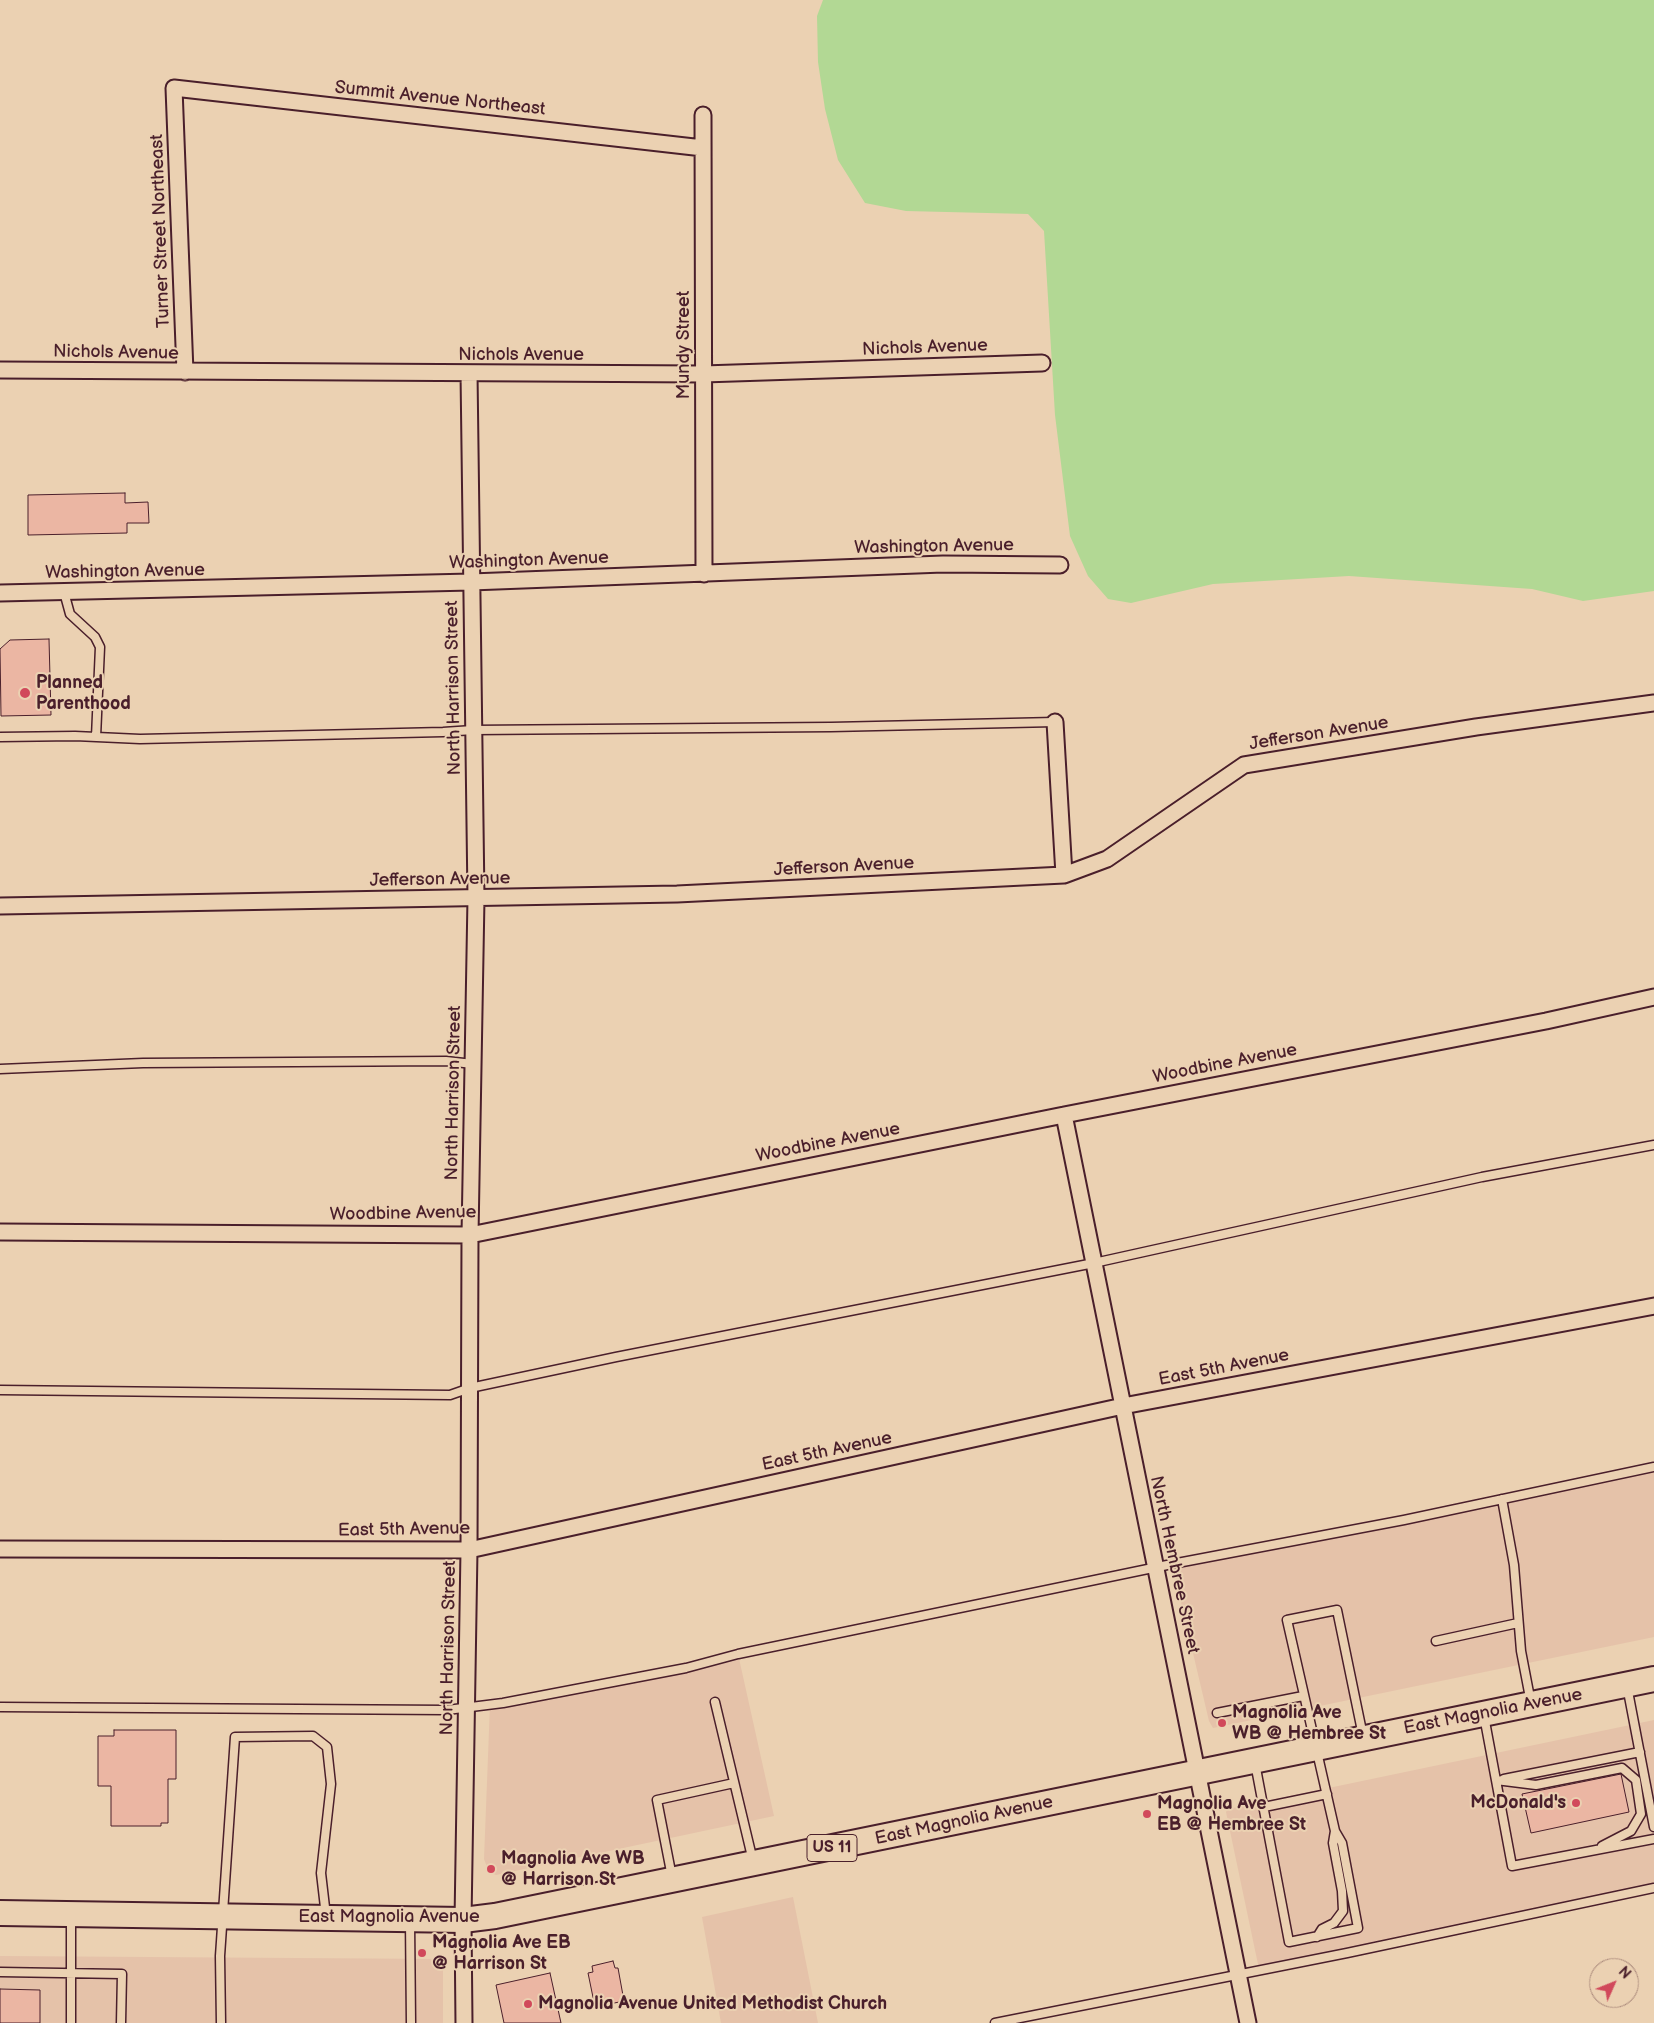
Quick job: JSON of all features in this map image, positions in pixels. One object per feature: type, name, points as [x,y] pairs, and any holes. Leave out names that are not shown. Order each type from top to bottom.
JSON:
[{"type":"main road","name":"East Magnolia Avenue","points":[[0,1913],[463,1920],[495,1916],[1654,1679]]},
{"type":"street","name":"Summit Avenue Northeast","points":[[174,88],[703,148]]},
{"type":"street","name":"Turner Street Northeast","points":[[174,88],[185,372]]},
{"type":"street","name":"Mundy Street","points":[[703,115],[704,574]]},
{"type":"street","name":"Nichols Avenue","points":[[0,370],[703,374],[1042,363]]},
{"type":"street","name":"North Harrison Street","points":[[464,2023],[463,1920],[470,1550],[470,1235],[476,898],[469,373]]},
{"type":"street","name":"Washington Avenue","points":[[0,593],[471,582],[943,564],[1060,565]]},
{"type":"street","name":"Jefferson Avenue","points":[[0,906],[676,894],[1064,875],[1106,859],[1244,765],[1476,727],[1654,703]]},
{"type":"street","points":[[1055,722],[1064,875]]},
{"type":"street","name":"Woodbine Avenue","points":[[0,1232],[470,1235],[1064,1115],[1546,1021],[1654,997]]},
{"type":"street","name":"North Hembree Street","points":[[1064,1115],[1248,2023]]},
{"type":"street","name":"East 5th Avenue","points":[[0,1549],[470,1550],[1123,1406],[1654,1306]]},
{"type":"lane","points":[[64,592],[70,614],[95,637],[100,647],[96,737]]},
{"type":"lane","points":[[0,737],[140,739],[473,730],[831,727],[1055,722]]},
{"type":"lane","points":[[0,1069],[162,1063],[446,1061],[473,1064]]},
{"type":"lane","points":[[0,1390],[450,1395],[470,1388],[1094,1263],[1473,1179],[1654,1145]]},
{"type":"lane","points":[[0,1707],[412,1710],[503,1704],[686,1668],[738,1654],[1156,1568],[1654,1468]]},
{"type":"lane","points":[[1502,1499],[1514,1565],[1518,1623],[1531,1704]]},
{"type":"lane","points":[[1254,1761],[1289,1942],[1358,1928],[1342,1843],[1335,1831],[1287,1620],[1337,1610],[1363,1738]]},
{"type":"lane","points":[[1436,1641],[1518,1623]]},
{"type":"lane","points":[[1626,1684],[1654,1826]]},
{"type":"lane","points":[[1217,1714],[1304,1696]]},
{"type":"lane","points":[[715,1702],[754,1864]]},
{"type":"lane","points":[[1483,1714],[1512,1866],[1654,1839]]},
{"type":"lane","points":[[221,2023],[220,1956],[235,1737],[313,1736],[328,1748],[331,1784],[321,1873],[327,1918]]},
{"type":"lane","points":[[1496,1780],[1640,1752]]},
{"type":"lane","points":[[1496,1780],[1536,1785],[1622,1768],[1636,1780],[1641,1814],[1632,1830],[1593,1850]]},
{"type":"lane","points":[[672,1880],[657,1800],[734,1783]]},
{"type":"lane","points":[[1264,1807],[1327,1794]]},
{"type":"lane","points":[[1317,1936],[1322,1929],[1334,1923],[1343,1911],[1342,1891],[1333,1843],[1335,1831]]},
{"type":"lane","points":[[995,2023],[1654,1888]]},
{"type":"lane","points":[[70,1914],[71,2023]]},
{"type":"lane","points":[[410,1919],[411,2023]]},
{"type":"lane","points":[[0,1972],[122,1974],[121,2023]]},
{"type":"shaded area","points":[[1654,1467],[1654,1637],[1213,1728],[1209,1721],[1172,1564]]},
{"type":"shaded area","points":[[738,1654],[774,1816],[496,1875],[489,1872],[484,1859],[490,1705]]},
{"type":"shaded area","points":[[1654,1720],[1654,1889],[1259,1969],[1226,1812],[1228,1809]]},
{"type":"shaded area","points":[[793,1897],[818,2023],[721,2023],[702,1917]]},
{"type":"shaded area","points":[[0,1956],[443,1959],[443,2023],[0,2023]]},
{"type":"green space","points":[[823,0],[1654,0],[1654,591],[1583,601],[1532,589],[1349,576],[1213,584],[1131,603],[1108,599],[1088,576],[1070,536],[1055,415],[1044,231],[1028,214],[906,211],[865,203],[838,160],[825,109],[818,62],[817,16]]},
{"type":"building","points":[[125,493],[125,503],[148,502],[149,523],[127,523],[127,533],[28,535],[28,495]]},
{"type":"building","name":"Planned Parenthood","points":[[49,639],[51,715],[1,716],[0,649],[10,640]]},
{"type":"building","points":[[114,1730],[176,1730],[176,1779],[168,1779],[168,1823],[161,1823],[161,1826],[111,1826],[111,1786],[98,1786],[98,1736],[114,1736]]},
{"type":"building","name":"McDonald's","points":[[1621,1774],[1629,1812],[1531,1833],[1522,1794]]},
{"type":"building","points":[[613,1961],[615,1968],[618,1968],[624,2001],[595,2007],[588,1973],[593,1972],[592,1966]]},
{"type":"building","name":"Magnolia Avenue United Methodist Church","points":[[550,1973],[561,2023],[504,2023],[496,1985]]},
{"type":"building","points":[[0,1989],[40,1990],[40,2023],[0,2023]]},
{"type":"place","name":"Planned Parenthood","points":[[25,693]]},
{"type":"place","name":"Magnolia Ave WB @ Hembree St","points":[[1222,1723]]},
{"type":"place","name":"McDonald's","points":[[1576,1803]]},
{"type":"place","name":"Magnolia Ave EB @ Hembree St","points":[[1147,1814]]},
{"type":"place","name":"Magnolia Ave WB @ Harrison St","points":[[491,1869]]},
{"type":"place","name":"Magnolia Ave EB @ Harrison St","points":[[422,1953]]},
{"type":"place","name":"Magnolia Avenue United Methodist Church","points":[[528,2004]]}]
